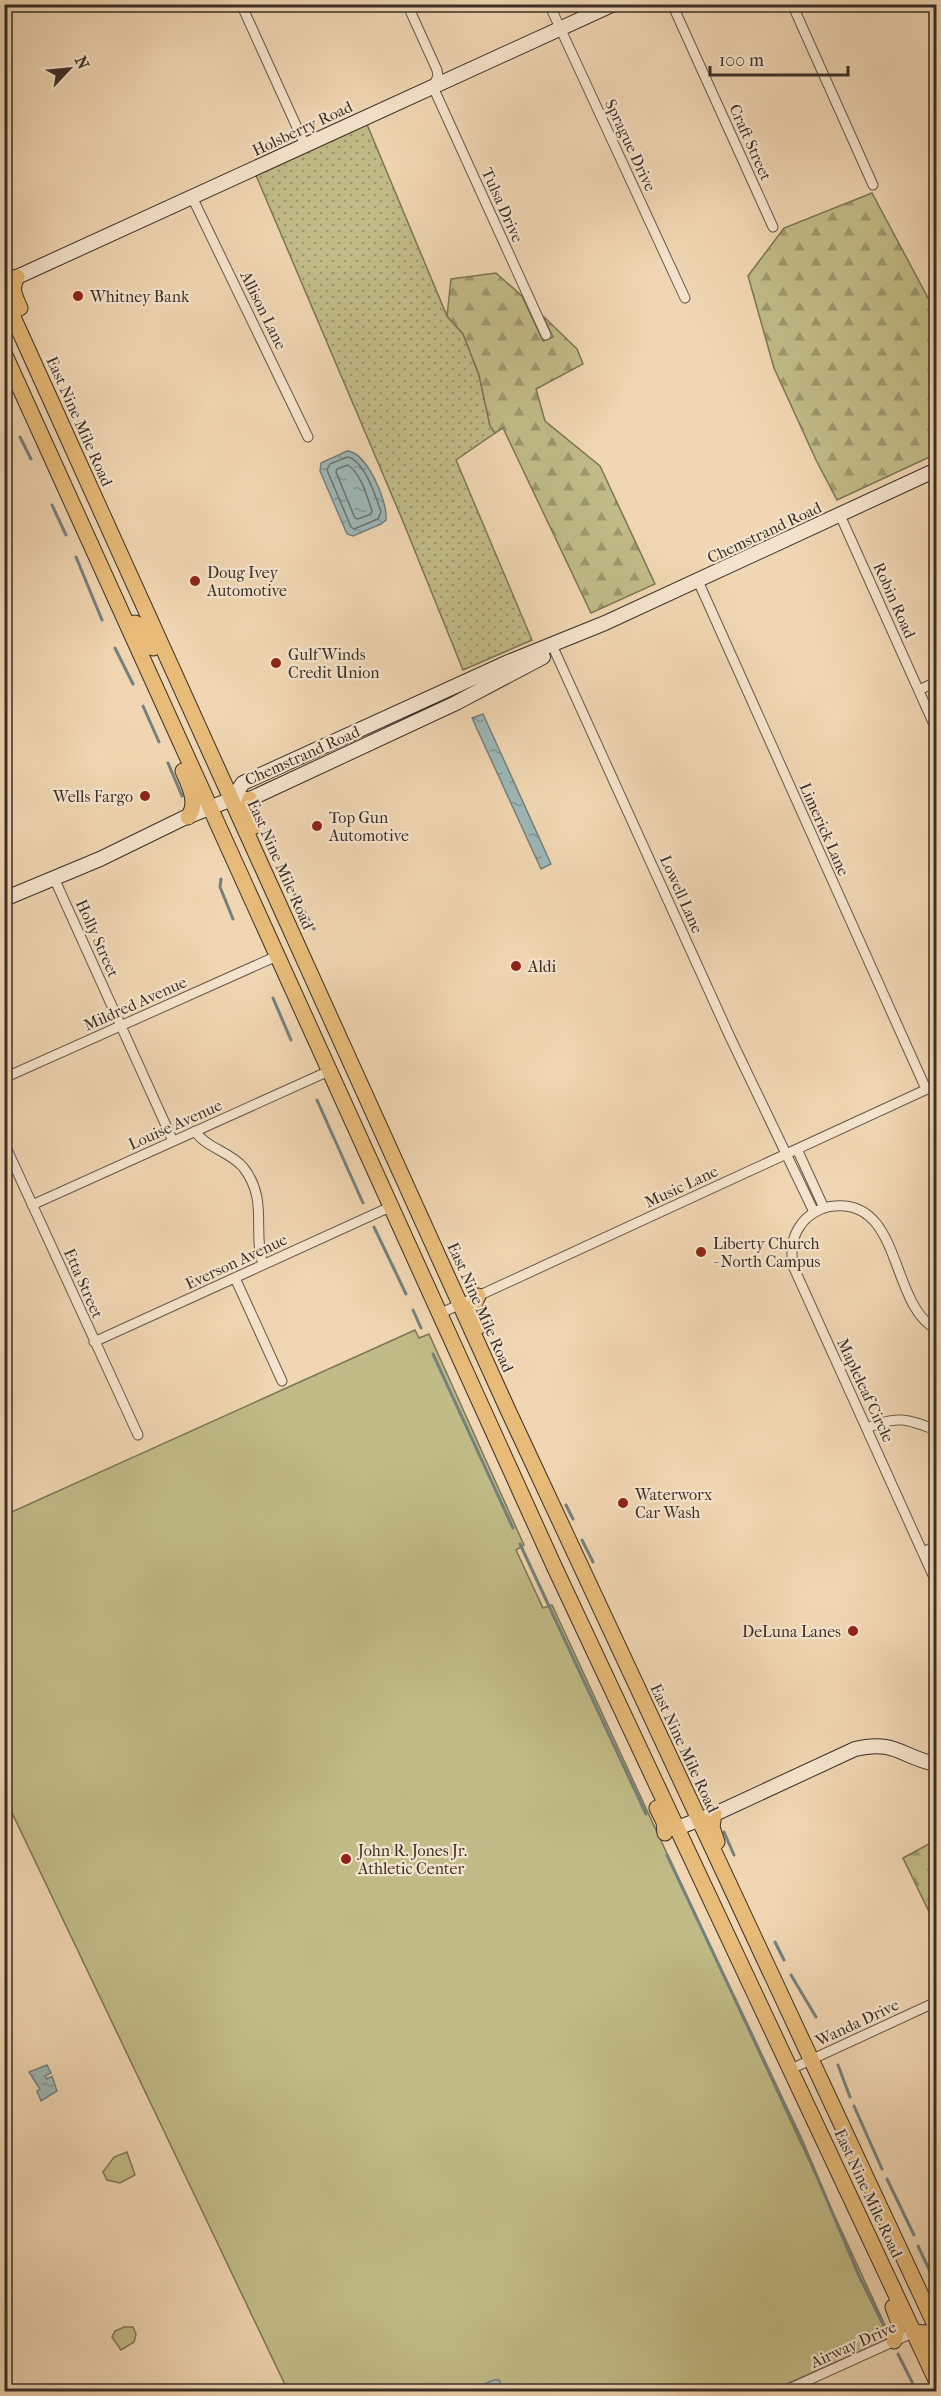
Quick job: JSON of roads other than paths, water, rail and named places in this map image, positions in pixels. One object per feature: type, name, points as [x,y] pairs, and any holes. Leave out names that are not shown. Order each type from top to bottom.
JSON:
[{"type":"main road","points":[[11,280],[12,291],[88,458],[96,501]]},
{"type":"main road","name":"East Nine Mile Road","points":[[4,297],[507,1408],[780,1992],[831,2086],[844,2130],[936,2325]]},
{"type":"main road","points":[[4,315],[79,482],[96,501]]},
{"type":"main road","name":"East Nine Mile Road","points":[[4,353],[390,1207],[612,1688],[671,1830],[791,2069],[914,2332],[931,2352],[936,2380]]},
{"type":"main road","points":[[34,417],[52,438],[207,782],[214,795],[232,799]]},
{"type":"main road","points":[[94,532],[103,536],[133,594],[142,601]]},
{"type":"main road","points":[[135,622],[147,635],[178,703],[198,724]]},
{"type":"main road","points":[[143,659],[148,695],[189,785],[193,811],[188,817]]},
{"type":"main road","points":[[250,799],[246,812],[367,1082],[370,1106]]},
{"type":"main road","points":[[210,809],[223,811],[236,828],[300,972],[321,998]]},
{"type":"main road","points":[[329,1071],[344,1076],[350,1081],[361,1103],[378,1124]]},
{"type":"main road","points":[[396,1137],[396,1146],[443,1250],[444,1270]]},
{"type":"main road","points":[[390,1207],[403,1217],[438,1293],[447,1302],[460,1304]]},
{"type":"main road","points":[[478,1296],[474,1304],[473,1315],[499,1372],[507,1408]]},
{"type":"main road","points":[[503,1453],[534,1507],[556,1554],[562,1558],[575,1555]]},
{"type":"main road","points":[[570,1600],[586,1617],[679,1812],[691,1820],[699,1820]]},
{"type":"main road","points":[[714,1814],[712,1827],[715,1838],[814,2058]]},
{"type":"main road","points":[[671,1830],[686,1829],[695,1835],[702,1845],[764,1976],[780,1992]]},
{"type":"main road","points":[[810,2110],[827,2131],[914,2316],[920,2324],[936,2325]]},
{"type":"main road","points":[[836,2166],[865,2249],[897,2314],[899,2323],[894,2341]]},
{"type":"main road","points":[[931,2352],[936,2371]]},
{"type":"street","points":[[242,4],[305,146]]},
{"type":"street","points":[[407,4],[437,70],[438,76],[433,87]]},
{"type":"street","name":"Sprague Drive","points":[[549,4],[685,298]]},
{"type":"street","name":"Holsberry Road","points":[[11,280],[614,4]]},
{"type":"street","name":"Craft Street","points":[[672,4],[773,227]]},
{"type":"street","points":[[792,4],[873,185]]},
{"type":"street","name":"Tulsa Drive","points":[[433,87],[546,335]]},
{"type":"street","name":"Allison Lane","points":[[192,197],[308,437]]},
{"type":"street","name":"Chemstrand Road","points":[[232,799],[243,783],[416,704],[553,648],[936,470]]},
{"type":"street","name":"Robin Road","points":[[840,515],[936,729]]},
{"type":"street","name":"Limerick Lane","points":[[698,581],[926,1089]]},
{"type":"street","name":"Chemstrand Road","points":[[4,899],[232,799],[250,799],[456,704],[553,648]]},
{"type":"street","name":"Lowell Lane","points":[[553,648],[784,1155]]},
{"type":"street","points":[[919,690],[936,682]]},
{"type":"street","name":"Holly Street","points":[[54,878],[173,1141]]},
{"type":"street","name":"Mildred Avenue","points":[[4,1078],[277,956]]},
{"type":"street","name":"Louise Avenue","points":[[33,1205],[329,1071]]},
{"type":"street","name":"Music Lane","points":[[439,1314],[936,1085]]},
{"type":"street","points":[[195,1131],[203,1142],[231,1156],[250,1177],[259,1200],[260,1256],[263,1265]]},
{"type":"street","name":"Etta Street","points":[[4,1143],[138,1436]]},
{"type":"street","points":[[797,1149],[824,1208]]},
{"type":"street","points":[[784,1155],[814,1212]]},
{"type":"street","name":"Mapleleaf Circle","points":[[936,1329],[920,1316],[880,1228],[867,1214],[840,1205],[814,1212],[800,1226],[792,1246],[793,1266],[936,1582]]},
{"type":"street","name":"Everson Avenue","points":[[94,1342],[390,1207]]},
{"type":"street","points":[[235,1278],[282,1381]]},
{"type":"street","points":[[867,1428],[894,1419],[911,1421],[936,1431]]},
{"type":"street","points":[[923,1552],[936,1546]]},
{"type":"street","points":[[671,1830],[714,1814],[855,1749],[867,1746],[891,1747],[936,1764]]},
{"type":"street","name":"Wanda Drive","points":[[791,2069],[936,2002]]},
{"type":"street","name":"Airway Drive","points":[[782,2391],[914,2332],[936,2325]]},
{"type":"water","points":[[347,451],[362,460],[369,469],[380,491],[386,512],[386,520],[381,524],[353,536],[347,534],[320,471],[321,463]]},
{"type":"water","points":[[483,714],[551,864],[541,869],[472,718]]},
{"type":"water","points":[[47,2065],[51,2073],[45,2076],[47,2079],[52,2076],[57,2091],[41,2101],[37,2091],[40,2089],[29,2072]]},
{"type":"water","points":[[499,2380],[505,2391],[467,2391]]},
{"type":"waterway","points":[[20,437],[31,459]]},
{"type":"waterway","points":[[52,505],[66,535]]},
{"type":"waterway","points":[[76,557],[102,620]]},
{"type":"waterway","points":[[115,648],[133,684]]},
{"type":"waterway","points":[[143,706],[159,742]]},
{"type":"waterway","points":[[168,763],[182,796]]},
{"type":"waterway","points":[[270,834],[275,849]]},
{"type":"waterway","points":[[221,879],[220,887],[233,919]]},
{"type":"waterway","points":[[286,879],[314,929]]},
{"type":"waterway","points":[[273,998],[291,1040]]},
{"type":"waterway","points":[[317,1100],[363,1203]]},
{"type":"waterway","points":[[374,1227],[406,1294]]},
{"type":"waterway","points":[[413,1310],[421,1328]]},
{"type":"waterway","points":[[433,1354],[513,1528]]},
{"type":"waterway","points":[[566,1505],[573,1519]]},
{"type":"waterway","points":[[582,1540],[593,1562]]},
{"type":"waterway","points":[[520,1544],[646,1814]]},
{"type":"waterway","points":[[724,1832],[734,1855]]},
{"type":"waterway","points":[[667,1855],[803,2143],[859,2276],[886,2330]]},
{"type":"waterway","points":[[775,1942],[784,1960]]},
{"type":"waterway","points":[[791,1975],[816,2017]]},
{"type":"waterway","points":[[838,2065],[850,2097]]},
{"type":"waterway","points":[[854,2106],[882,2169]]},
{"type":"waterway","points":[[887,2179],[914,2235]]},
{"type":"waterway","points":[[918,2246],[936,2284]]},
{"type":"waterway","points":[[898,2354],[917,2392]]},
{"type":"place","name":"Whitney Bank","points":[[78,296]]},
{"type":"place","name":"Doug Ivey Automotive","points":[[195,581]]},
{"type":"place","name":"Gulf Winds Credit Union","points":[[276,663]]},
{"type":"place","name":"Wells Fargo","points":[[145,796]]},
{"type":"place","name":"Top Gun Automotive","points":[[317,826]]},
{"type":"place","name":"Aldi","points":[[516,966]]},
{"type":"place","name":"Liberty Church - North Campus","points":[[701,1252]]},
{"type":"place","name":"Waterworx Car Wash","points":[[623,1503]]},
{"type":"place","name":"DeLuna Lanes","points":[[853,1631]]},
{"type":"place","name":"John R. Jones Jr. Athletic Center","points":[[346,1859]]}]
